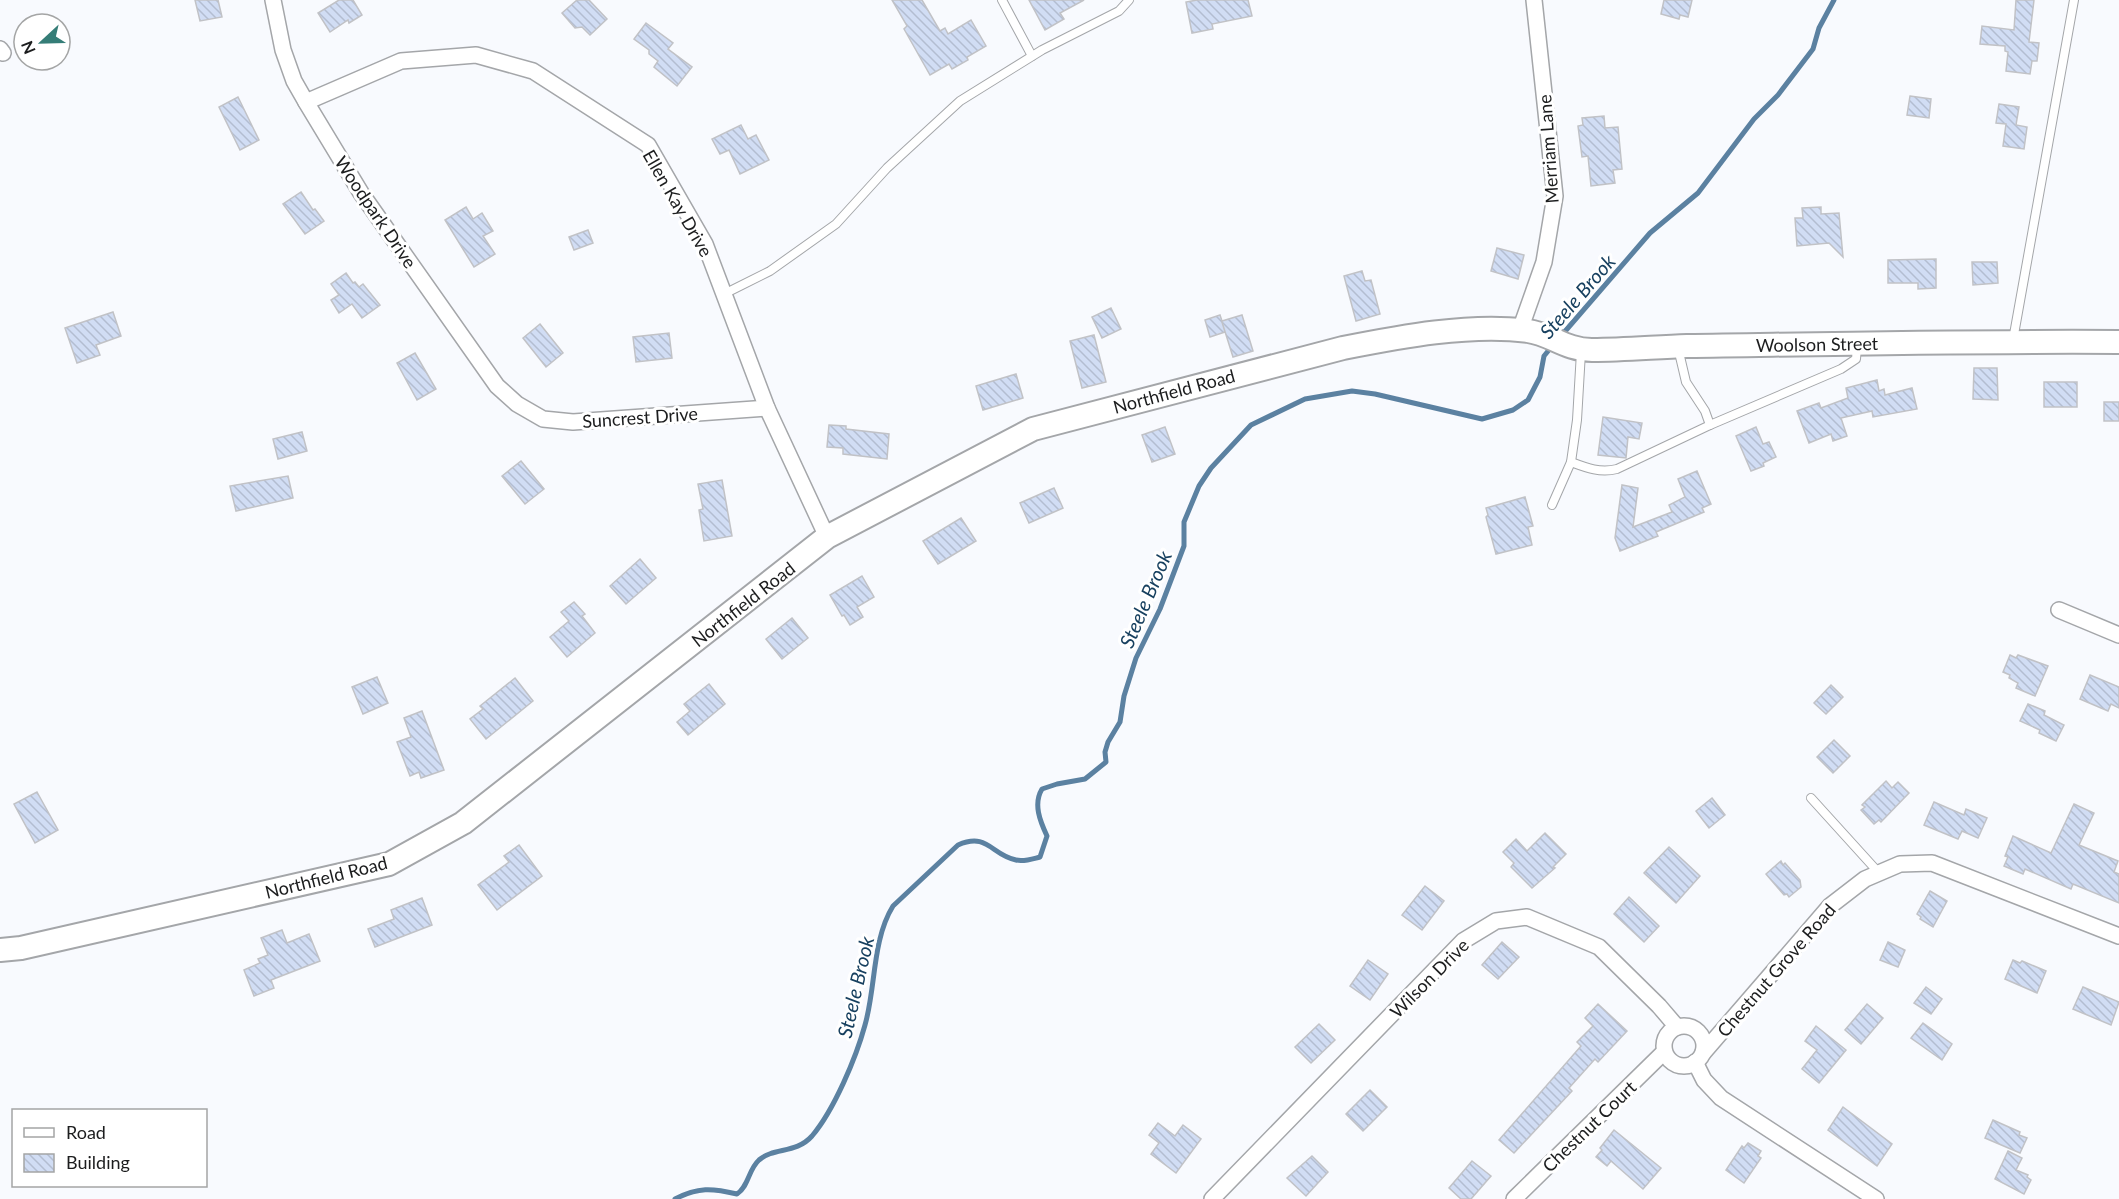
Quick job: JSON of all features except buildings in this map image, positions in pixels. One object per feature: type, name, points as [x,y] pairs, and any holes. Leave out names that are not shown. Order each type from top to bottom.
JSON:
[{"type":"street","name":"Woodpark Drive","points":[[273,0],[284,50],[294,81],[306,102],[361,193],[496,386],[517,404]]},
{"type":"street","name":"Merriam Lane","points":[[1529,332],[1555,196],[1534,0]]},
{"type":"street","name":"Ellen Kay Drive","points":[[306,102],[401,61],[476,55],[533,71],[648,145],[705,244],[767,408],[827,537]]},
{"type":"street","name":"Northfield Road","points":[[0,950],[33,945],[388,864],[463,823],[827,537],[1033,429],[1343,348],[1392,339],[1462,331],[1529,332]]},
{"type":"street","name":"Woolson Street","points":[[1529,332],[1573,347],[2013,341],[2119,342]]},
{"type":"street","name":"Suncrest Drive","points":[[517,404],[543,418],[573,422],[767,408]]},
{"type":"street","points":[[2059,610],[2119,635]]},
{"type":"street","name":"Chestnut Grove Road","points":[[1699,1058],[1830,906],[1865,879],[1900,864],[1932,863],[2119,936]]},
{"type":"street","name":"Wilson Drive","points":[[1212,1199],[1463,941],[1496,921],[1527,917],[1599,947],[1677,1027]]},
{"type":"street","name":"Chestnut Grove Road","points":[[1677,1027],[1684,1026],[1698,1032],[1704,1045],[1699,1058],[1704,1080],[1721,1098],[1876,1199]]},
{"type":"street","points":[[1677,1027],[1666,1037],[1664,1045],[1671,1062],[1677,1065],[1689,1065],[1699,1058]]},
{"type":"street","name":"Chestnut Court","points":[[1514,1199],[1665,1052]]},
{"type":"lane","points":[[1002,0],[1032,56]]},
{"type":"lane","points":[[724,294],[770,271],[836,224],[887,168],[960,101],[1032,56],[1119,11],[1130,0]]},
{"type":"lane","points":[[2013,341],[2074,0]]},
{"type":"lane","points":[[1571,462],[1606,472],[1617,469],[1710,425],[1841,369],[1856,359],[1858,344]]},
{"type":"lane","points":[[1677,346],[1686,382],[1705,411],[1710,425]]},
{"type":"lane","points":[[1552,505],[1571,462],[1577,420],[1573,347]]},
{"type":"lane","points":[[1811,798],[1879,873]]},
{"type":"waterway","name":"Steele Brook","points":[[1561,336],[1650,233],[1698,193],[1754,119],[1778,95],[1813,49],[1819,28],[1834,0]]},
{"type":"waterway","name":"Steele Brook","points":[[675,1199],[691,1192],[705,1190],[737,1194],[744,1187],[759,1160],[771,1153],[799,1146],[812,1136],[836,1098],[861,1038],[881,934],[886,919],[893,906],[958,845],[976,841],[1019,861],[1040,857],[1047,836],[1040,818],[1039,795],[1042,789],[1085,779],[1106,762],[1105,752],[1120,722],[1124,696],[1136,658],[1160,609],[1184,546],[1184,522],[1199,486],[1211,468],[1251,425],[1305,399],[1352,391],[1375,394],[1482,419],[1513,410],[1528,400],[1540,377],[1544,356],[1553,345]]}]
